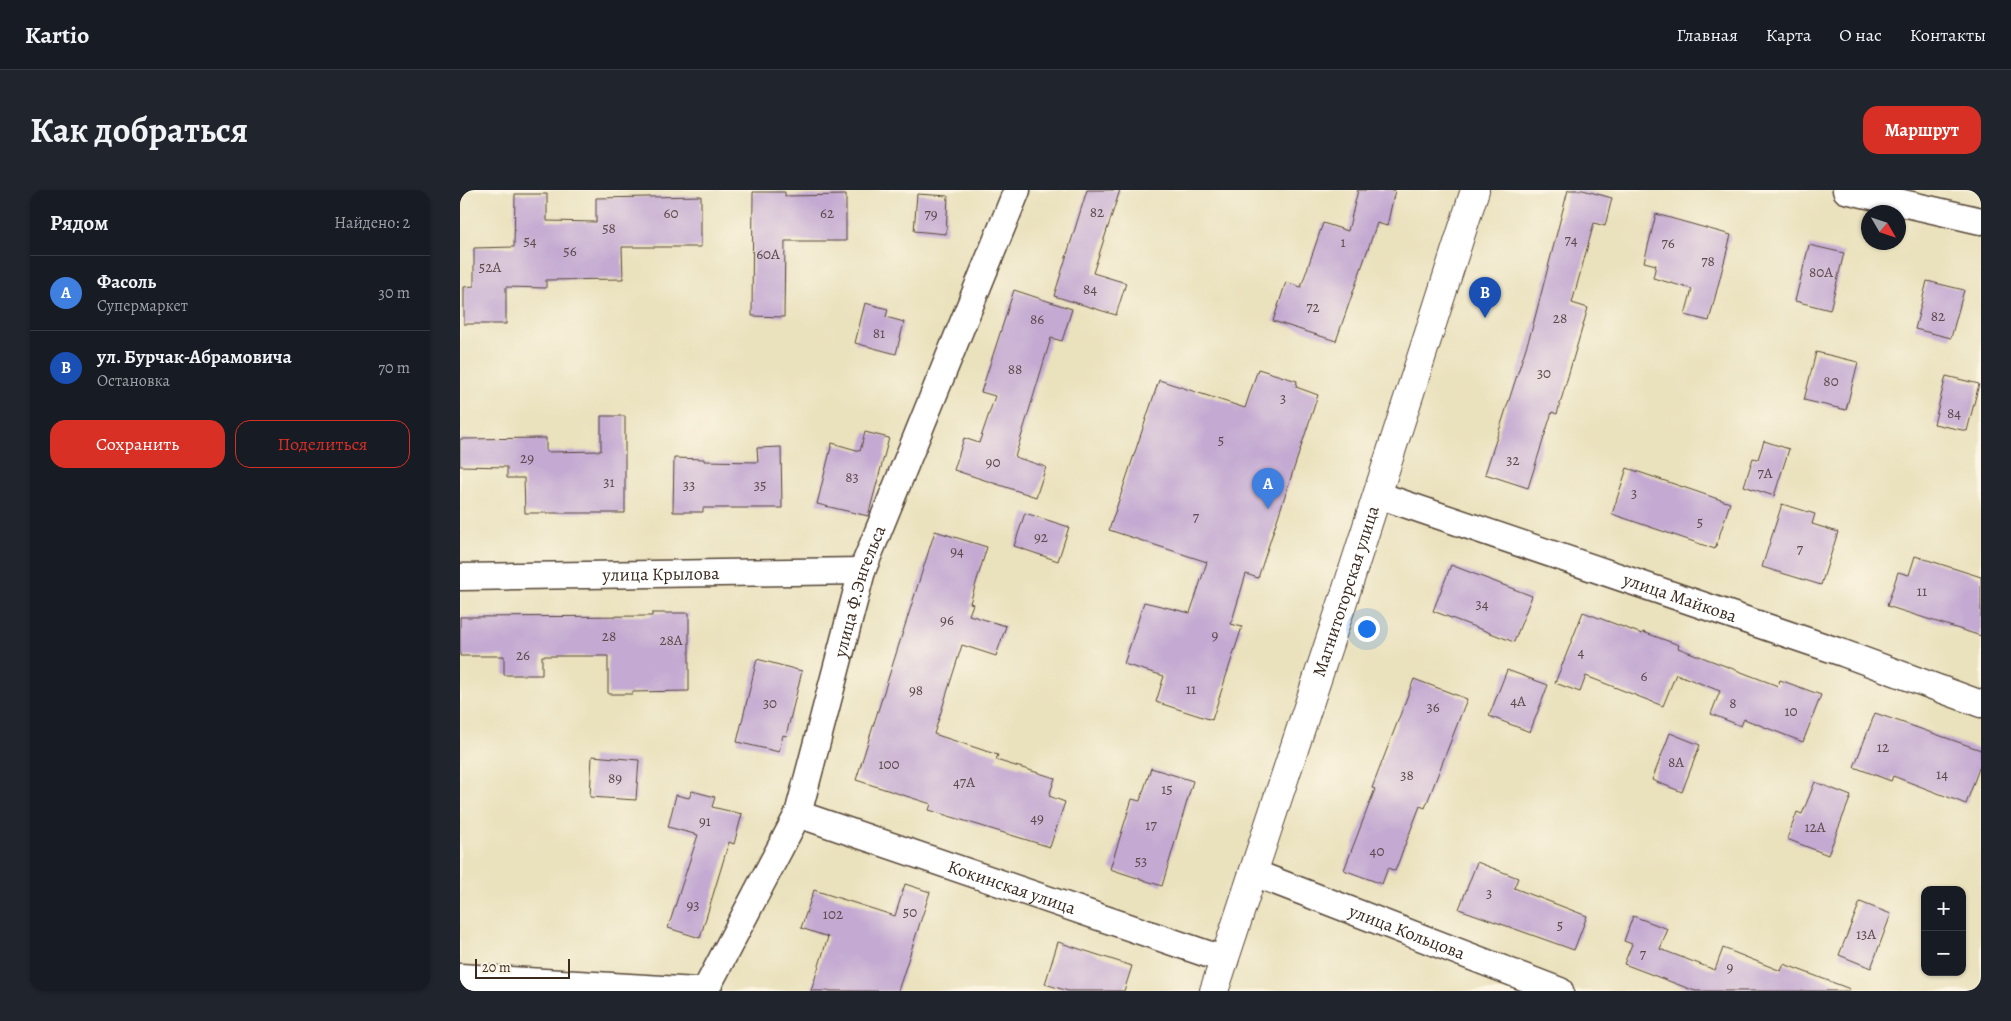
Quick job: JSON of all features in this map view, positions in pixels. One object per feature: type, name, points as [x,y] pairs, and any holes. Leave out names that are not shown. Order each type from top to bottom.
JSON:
[{"type":"street","name":"улица Ф.Энгельса","points":[[705,991],[798,814],[862,571],[1017,190]]},
{"type":"street","name":"Магнитогорская улица","points":[[1214,991],[1378,495],[1475,190]]},
{"type":"street","points":[[1846,190],[1934,199],[1981,220]]},
{"type":"street","name":"улица Майкова","points":[[1378,495],[1843,653],[1981,704]]},
{"type":"street","name":"улица Крылова","points":[[460,577],[862,571]]},
{"type":"street","name":"Кокинская улица","points":[[798,814],[1225,960]]},
{"type":"street","name":"улица Кольцова","points":[[1254,873],[1560,991]]},
{"type":"street","points":[[460,977],[697,991]]},
{"type":"building","points":[[1087,190],[1120,190],[1093,273],[1126,283],[1116,315],[1054,296]]},
{"type":"building","points":[[1358,190],[1395,190],[1387,226],[1377,223],[1336,341],[1273,321],[1286,282],[1301,287],[1323,223],[1348,231]]},
{"type":"building","points":[[1568,190],[1583,190],[1612,198],[1605,226],[1594,223],[1572,303],[1588,308],[1557,414],[1552,412],[1528,488],[1485,474],[1532,329]]},
{"type":"building","points":[[753,192],[785,192],[785,196],[846,195],[846,241],[785,241],[784,317],[752,316]]},
{"type":"building","points":[[515,194],[547,194],[547,221],[596,222],[596,198],[701,196],[701,247],[622,247],[623,279],[546,280],[546,288],[506,287],[506,324],[464,324],[464,287],[474,286],[474,248],[514,247]]},
{"type":"building","points":[[917,194],[948,196],[946,234],[914,231]]},
{"type":"building","points":[[1656,214],[1731,235],[1709,321],[1685,315],[1692,289],[1653,278],[1656,265],[1644,262]]},
{"type":"building","points":[[1809,245],[1844,253],[1830,310],[1795,301]]},
{"type":"building","points":[[1927,281],[1964,290],[1951,338],[1915,329]]},
{"type":"building","points":[[1014,290],[1072,309],[1062,341],[1051,338],[1015,457],[1046,467],[1036,497],[954,470],[964,438],[979,443],[995,396],[981,392]]},
{"type":"building","points":[[865,303],[888,309],[886,317],[904,322],[896,354],[855,343]]},
{"type":"building","points":[[1816,352],[1858,362],[1846,410],[1804,400]]},
{"type":"building","points":[[1258,369],[1297,381],[1296,387],[1318,395],[1258,578],[1246,574],[1231,624],[1242,627],[1212,720],[1156,702],[1164,676],[1124,664],[1144,602],[1190,613],[1207,562],[1109,530],[1159,380],[1245,408]]},
{"type":"building","points":[[1946,376],[1979,384],[1967,431],[1934,424]]},
{"type":"building","points":[[601,416],[625,416],[625,513],[525,513],[524,478],[507,478],[507,467],[460,466],[460,439],[546,438],[546,452],[601,451]]},
{"type":"building","points":[[865,432],[889,438],[868,516],[817,504],[832,443],[860,451]]},
{"type":"building","points":[[1764,441],[1789,449],[1774,496],[1744,486],[1753,458],[1758,459]]},
{"type":"building","points":[[781,447],[782,508],[703,508],[703,512],[673,512],[674,458],[704,459],[704,461],[758,462],[757,448]]},
{"type":"building","points":[[1627,468],[1730,503],[1715,549],[1612,514]]},
{"type":"building","points":[[1782,504],[1815,514],[1812,524],[1838,532],[1821,585],[1762,567]]},
{"type":"building","points":[[1025,513],[1069,527],[1058,561],[1014,546]]},
{"type":"building","points":[[935,531],[987,547],[970,603],[973,604],[969,615],[1006,626],[996,656],[962,645],[934,734],[998,755],[996,760],[1055,778],[1049,796],[1065,802],[1050,847],[929,810],[931,804],[856,780]]},
{"type":"building","points":[[1915,556],[1981,577],[1981,636],[1887,606],[1898,572],[1909,575]]},
{"type":"building","points":[[1451,565],[1532,596],[1514,642],[1433,611]]},
{"type":"building","points":[[1583,612],[1642,634],[1643,632],[1679,645],[1678,648],[1778,686],[1780,680],[1821,695],[1803,742],[1744,719],[1741,726],[1711,714],[1720,691],[1676,674],[1663,706],[1586,676],[1580,692],[1555,683]]},
{"type":"building","points":[[652,613],[689,613],[689,691],[608,694],[608,656],[542,656],[542,675],[504,675],[504,656],[460,656],[460,617],[652,616]]},
{"type":"building","points":[[757,659],[802,671],[786,736],[783,735],[779,752],[737,742]]},
{"type":"building","points":[[1507,670],[1548,685],[1530,732],[1489,716]]},
{"type":"building","points":[[1414,679],[1467,699],[1425,808],[1420,806],[1395,871],[1388,868],[1382,884],[1344,870],[1375,789],[1372,788]]},
{"type":"building","points":[[1875,713],[1981,750],[1981,763],[1966,804],[1893,776],[1891,781],[1854,767]]},
{"type":"building","points":[[1670,733],[1700,745],[1682,792],[1652,780]]},
{"type":"building","points":[[592,756],[639,760],[636,800],[590,797]]},
{"type":"building","points":[[1151,768],[1193,781],[1162,886],[1110,869],[1132,799],[1140,801]]},
{"type":"building","points":[[1815,782],[1851,796],[1828,855],[1787,839],[1797,812],[1802,814]]},
{"type":"building","points":[[692,791],[715,797],[712,807],[742,814],[734,844],[729,842],[700,938],[668,928],[698,835],[668,827],[676,795],[689,798]]},
{"type":"building","points":[[1477,862],[1518,878],[1514,888],[1587,916],[1574,950],[1459,909]]},
{"type":"building","points":[[905,884],[930,892],[898,991],[811,991],[828,937],[801,928],[814,890],[895,916]]},
{"type":"building","points":[[1860,902],[1891,914],[1871,968],[1839,955]]},
{"type":"building","points":[[1633,916],[1668,929],[1660,949],[1715,970],[1723,948],[1781,971],[1784,964],[1850,989],[1849,991],[1695,991],[1624,964],[1632,944],[1624,941]]},
{"type":"building","points":[[1058,942],[1132,966],[1124,991],[1068,991],[1045,984]]},
{"type":"place","name":"ул. Бурчак-Абрамовича","points":[[1485,318]]},
{"type":"place","name":"Фасоль","points":[[1268,509]]}]
